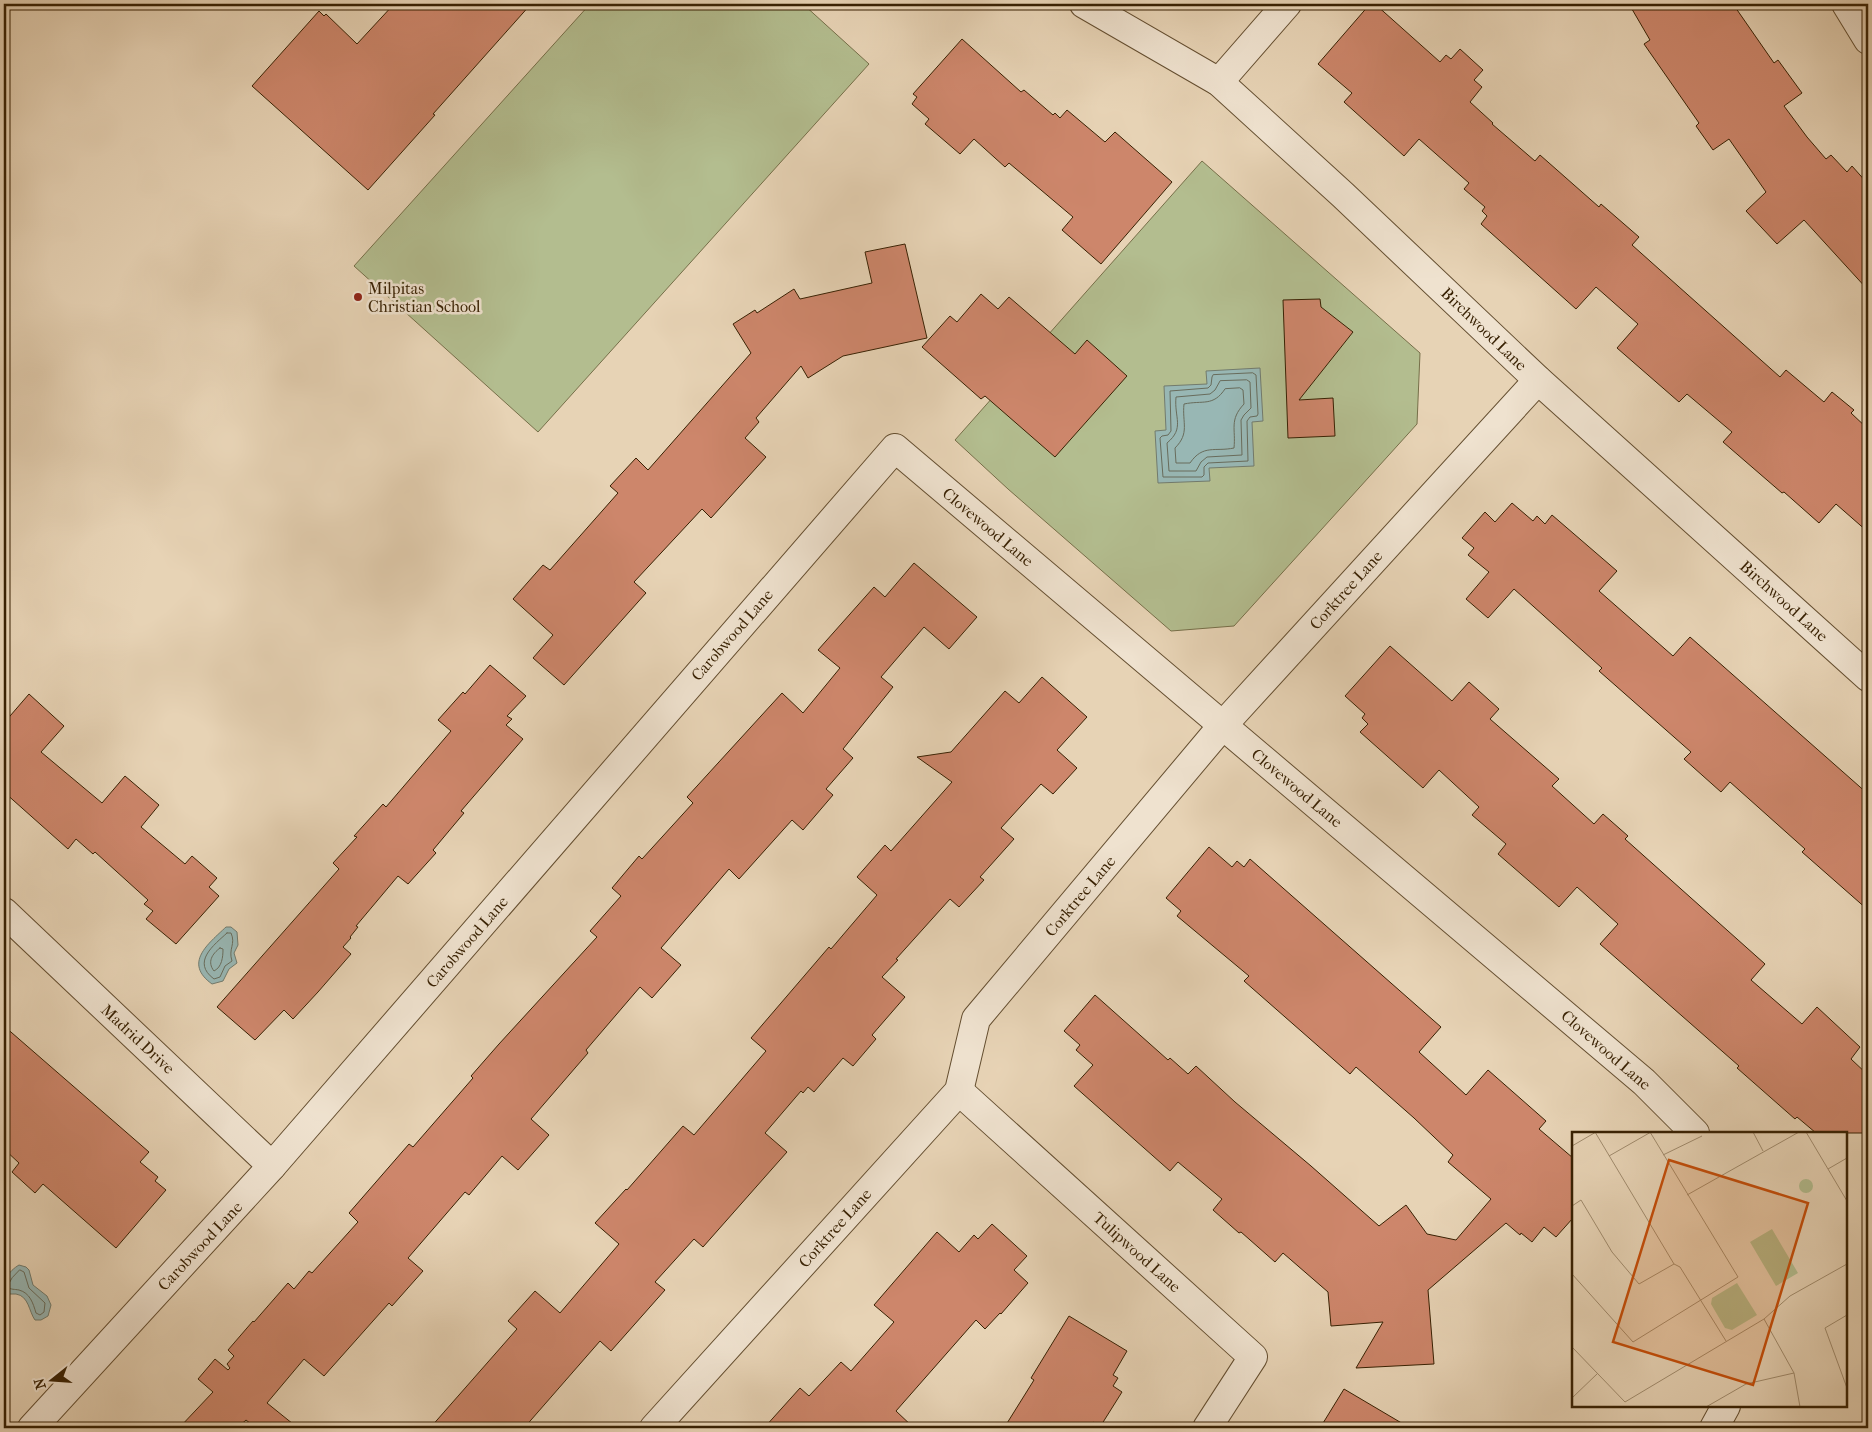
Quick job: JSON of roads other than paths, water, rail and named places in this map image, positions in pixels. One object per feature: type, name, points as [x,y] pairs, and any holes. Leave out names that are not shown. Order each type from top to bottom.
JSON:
[{"type":"street","name":"Birchwood Lane","points":[[1084,4],[1219,82],[1343,194],[1538,380],[1868,676]]},
{"type":"street","points":[[1219,82],[1287,4]]},
{"type":"street","points":[[1846,4],[1868,40]]},
{"type":"street","name":"Corktree Lane","points":[[654,1428],[959,1091],[976,1019],[1223,725],[1538,380]]},
{"type":"street","name":"Clovewood Lane","points":[[895,448],[1644,1082],[1694,1132]]},
{"type":"street","name":"Carobwood Lane","points":[[32,1428],[272,1166],[895,448]]},
{"type":"street","name":"Madrid Drive","points":[[4,912],[272,1166]]},
{"type":"street","name":"Tulipwood Lane","points":[[959,1091],[1253,1357],[1207,1428]]},
{"type":"street","points":[[1714,1428],[1725,1407]]},
{"type":"water","points":[[1260,368],[1263,421],[1252,422],[1254,466],[1209,468],[1210,481],[1158,483],[1155,431],[1166,430],[1164,386],[1207,384],[1206,371]]},
{"type":"water","points":[[226,927],[231,927],[237,932],[238,945],[234,953],[237,963],[229,969],[223,981],[212,984],[199,969],[199,961],[206,947]]},
{"type":"water","points":[[19,1265],[29,1270],[33,1285],[47,1296],[51,1305],[48,1316],[41,1320],[35,1320],[24,1298],[16,1294],[7,1294],[5,1290],[7,1277]]},
{"type":"place","name":"Milpitas Christian School","points":[[358,297]]}]
